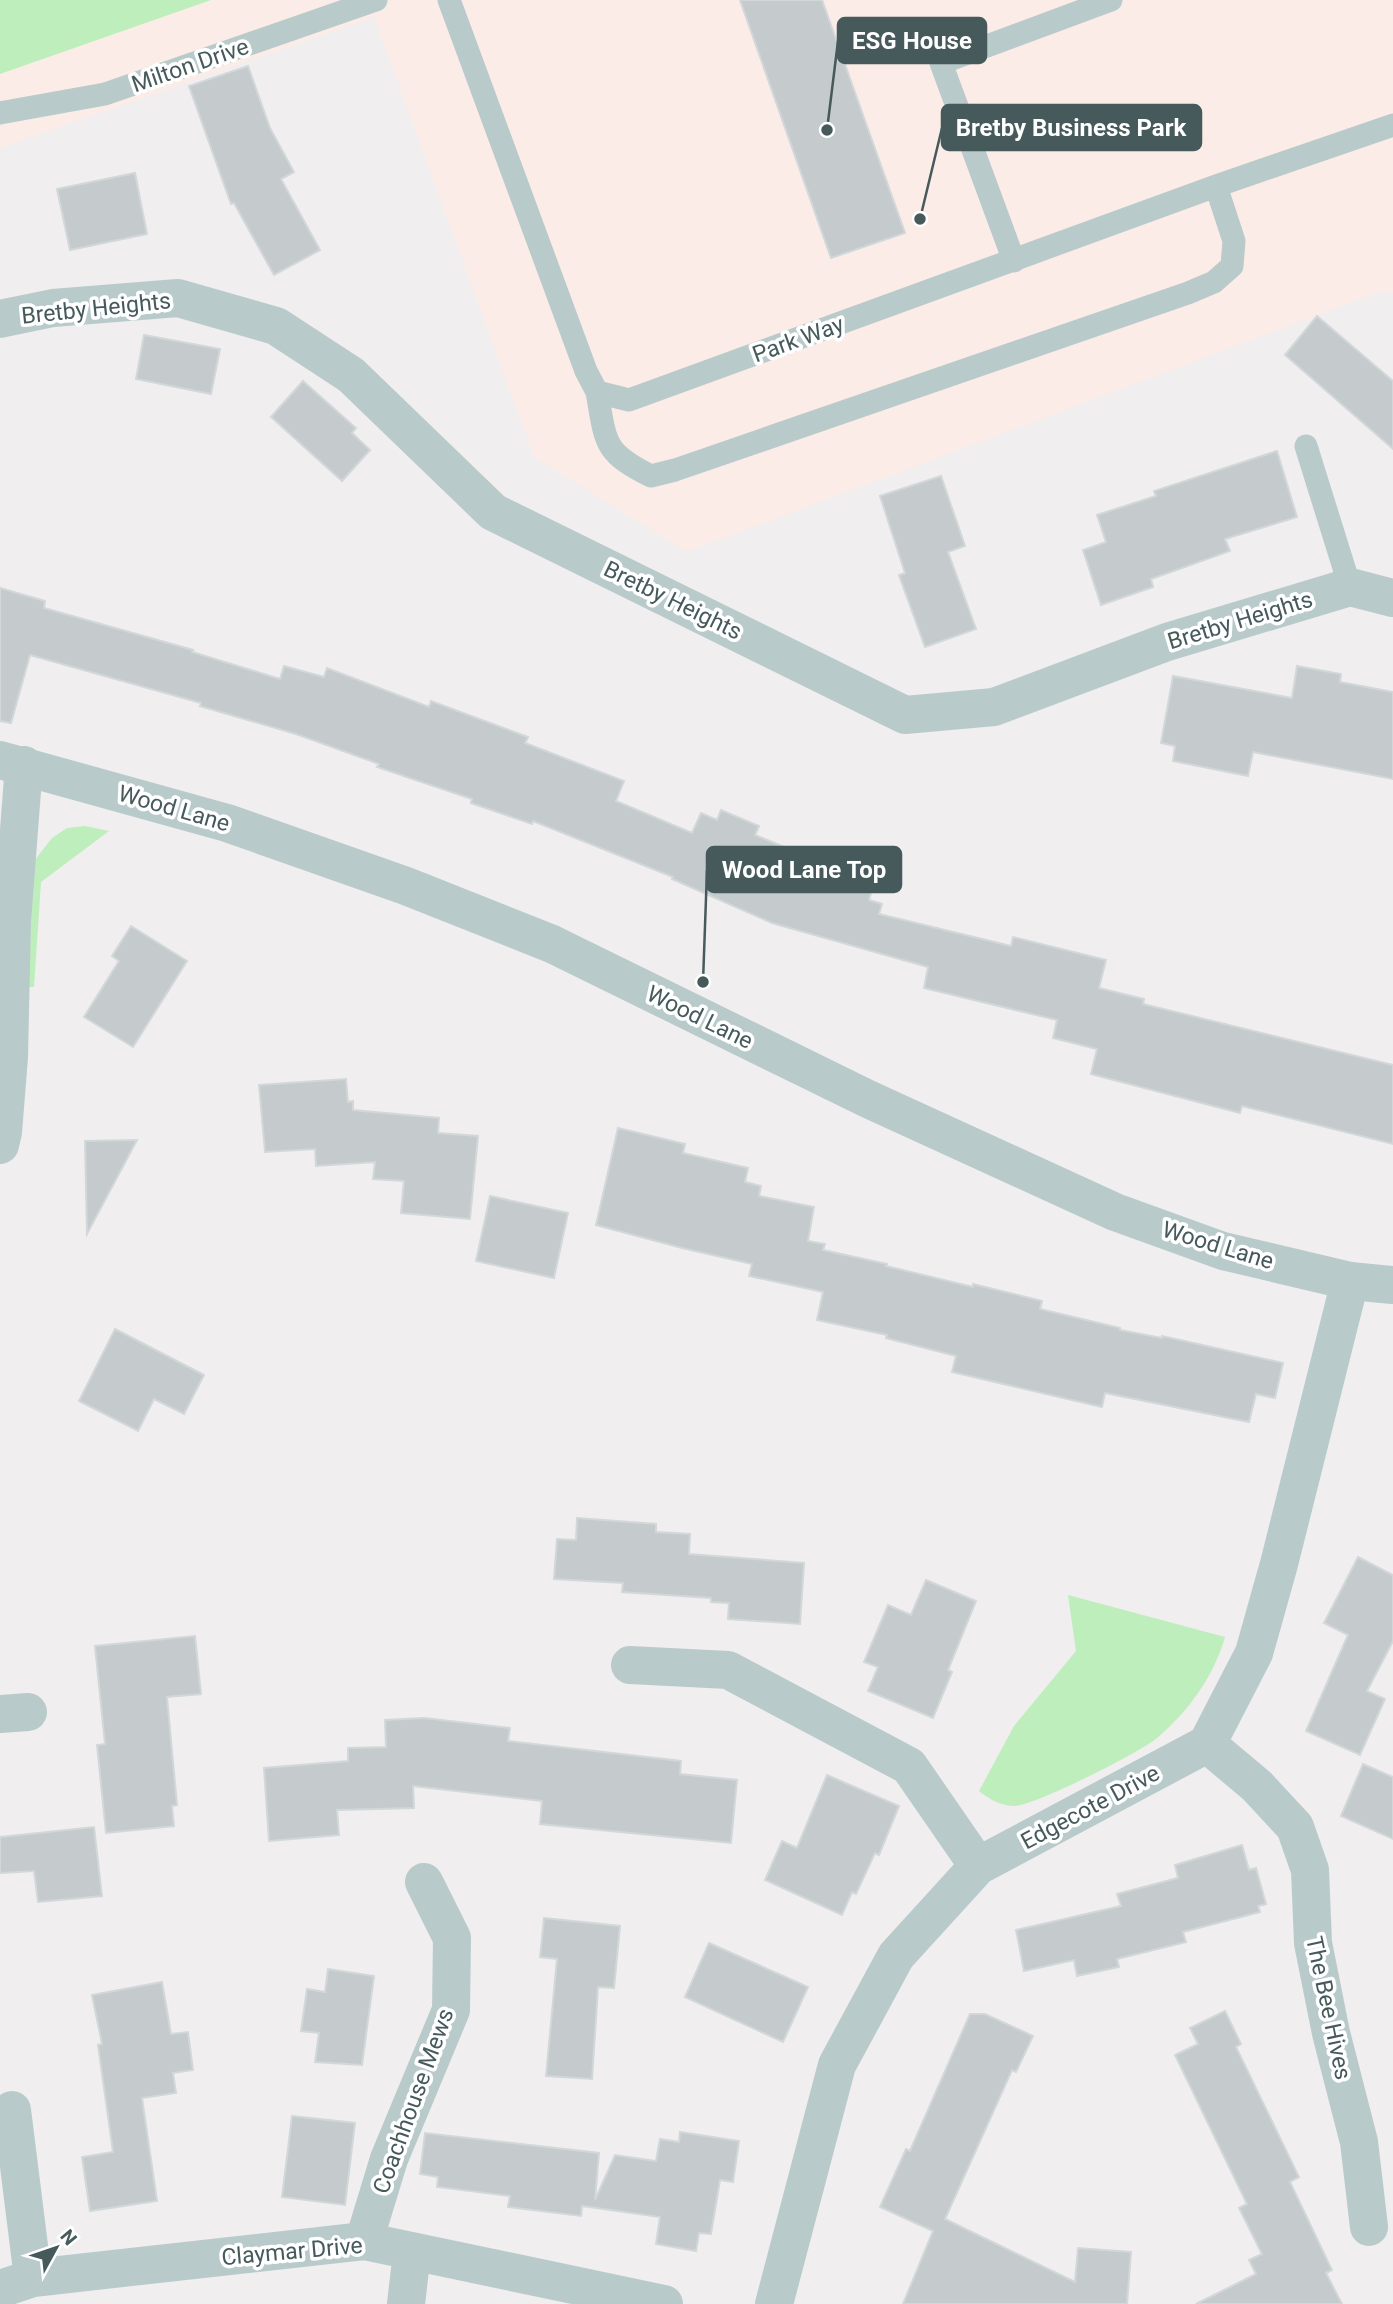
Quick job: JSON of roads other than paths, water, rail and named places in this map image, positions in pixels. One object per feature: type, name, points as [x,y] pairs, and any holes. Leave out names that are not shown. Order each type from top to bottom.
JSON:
[{"type":"street","name":"Bretby Heights","points":[[0,319],[53,308],[178,298],[276,326],[351,375],[493,512],[905,715],[995,707],[1167,642],[1350,587],[1393,597]]},
{"type":"street","points":[[0,1145],[9,1056],[12,763]]},
{"type":"street","name":"Wood Lane","points":[[12,763],[227,823],[406,886],[552,944],[868,1100],[1115,1212],[1223,1251],[1350,1281],[1393,1285]]},
{"type":"street","points":[[1207,1744],[1254,1653],[1350,1281]]},
{"type":"street","points":[[630,1665],[728,1670],[909,1766],[978,1866]]},
{"type":"street","name":"Edgecote Drive","points":[[774,2304],[836,2065],[896,1956],[978,1866],[1207,1744]]},
{"type":"street","name":"The Bee Hives","points":[[1207,1744],[1257,1786],[1295,1827],[1310,1870],[1313,1943],[1331,2033],[1359,2142],[1369,2227]]},
{"type":"street","name":"Coachhouse Mews","points":[[364,2241],[389,2159],[451,2010],[452,1938],[424,1882]]},
{"type":"street","points":[[12,2110],[16,2284]]},
{"type":"street","name":"Claymar Drive","points":[[16,2284],[364,2241],[664,2304]]},
{"type":"street","points":[[406,2304],[412,2252]]},
{"type":"lane","name":"Milton Drive","points":[[0,113],[105,94],[376,0]]},
{"type":"lane","points":[[449,0],[586,371],[597,393],[606,441],[624,463],[651,476],[675,470],[1214,282],[1232,266],[1234,242],[1216,186]]},
{"type":"lane","points":[[1014,261],[941,63],[1111,0]]},
{"type":"lane","name":"Park Way","points":[[597,393],[629,400],[1216,186],[1393,125]]},
{"type":"lane","points":[[1306,446],[1350,587]]},
{"type":"place","name":"ESG House","points":[[827,130]]},
{"type":"place","name":"Bretby Business Park","points":[[920,219]]},
{"type":"place","name":"Wood Lane Top","points":[[703,982]]}]
